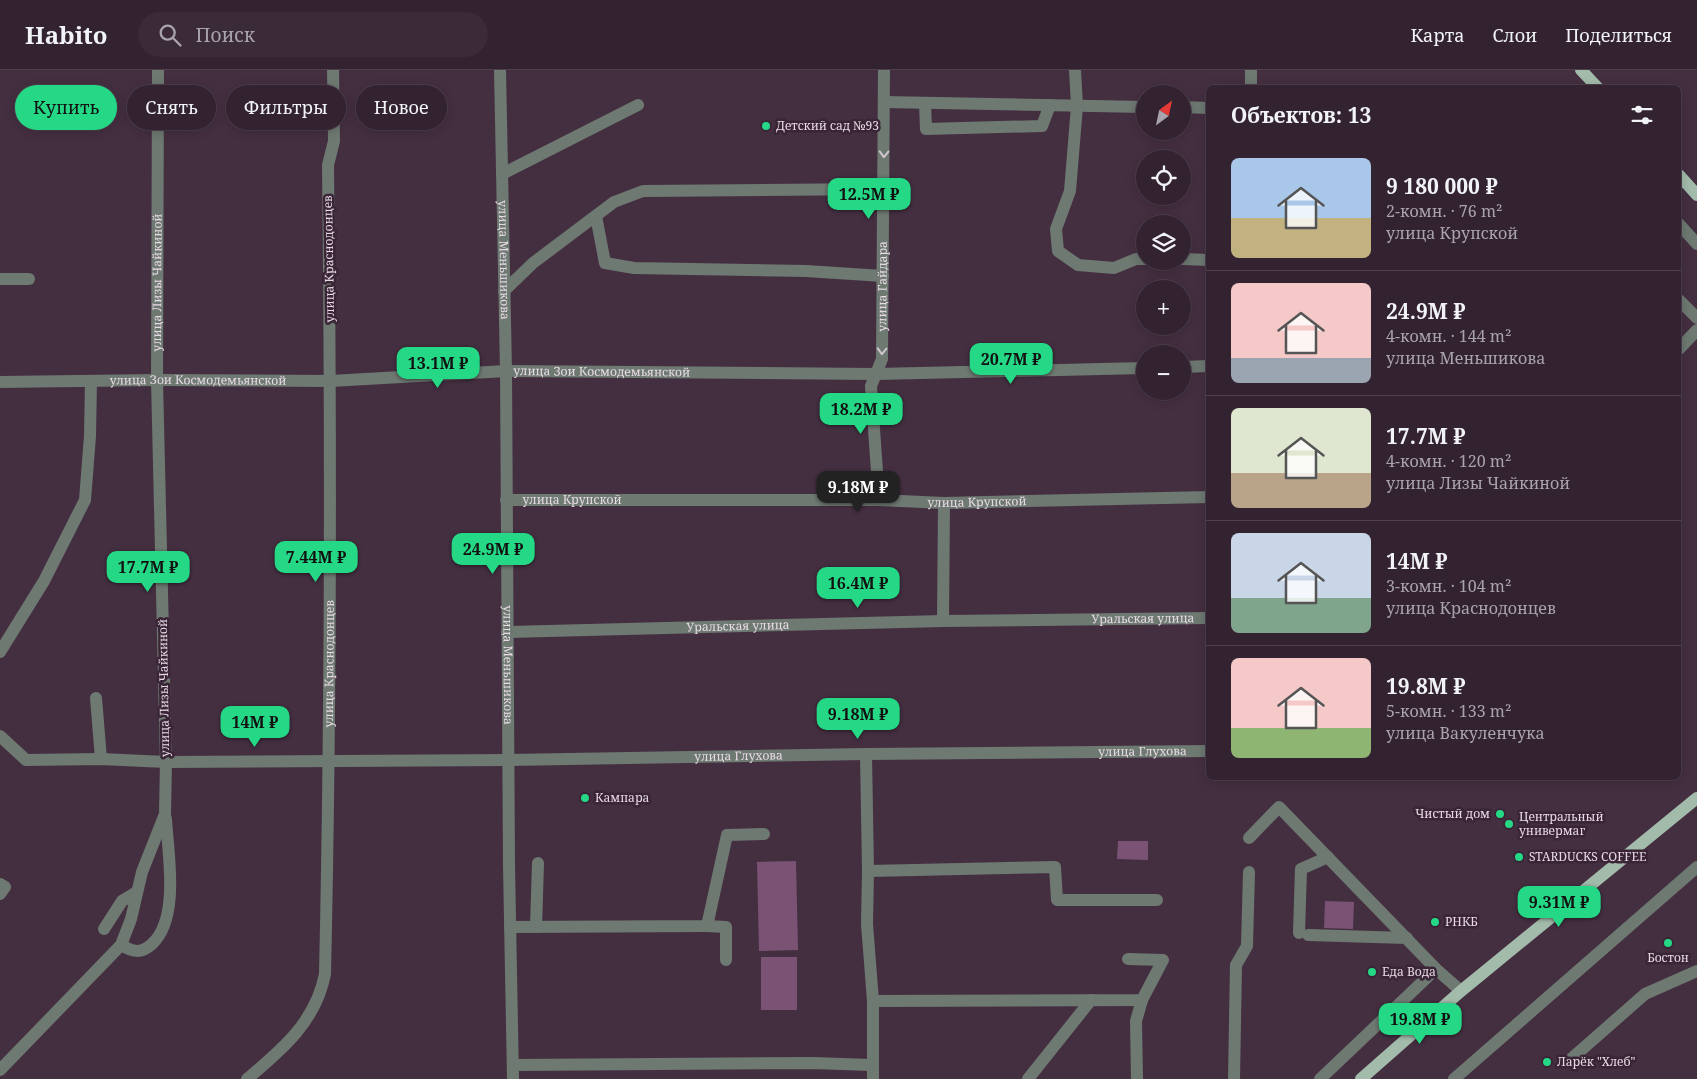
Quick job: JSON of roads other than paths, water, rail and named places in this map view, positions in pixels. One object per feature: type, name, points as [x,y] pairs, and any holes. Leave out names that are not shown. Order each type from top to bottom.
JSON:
[{"type":"main road","points":[[1581,70],[1595,85]]},
{"type":"main road","points":[[1681,177],[1697,195]]},
{"type":"main road","points":[[1361,1079],[1462,991],[1697,798]]},
{"type":"street","name":"улица Лизы Чайкиной","points":[[0,1070],[121,944],[131,918],[142,872],[165,814],[166,762],[157,380],[158,70]]},
{"type":"street","name":"улица Краснодонцев","points":[[247,1079],[281,1051],[307,1021],[322,991],[326,974],[330,761],[328,165],[334,141],[333,70]]},
{"type":"street","name":"улица Меньшикова","points":[[500,70],[506,371],[512,1075]]},
{"type":"street","name":"улица Гайдара","points":[[879,500],[871,386],[882,359],[884,70]]},
{"type":"street","points":[[1075,70],[1076,106],[1070,191],[1056,229],[1058,251],[1078,265],[1114,268],[1136,259]]},
{"type":"street","points":[[1251,70],[1251,85]]},
{"type":"street","points":[[884,102],[1136,107]]},
{"type":"street","points":[[926,104],[926,129],[1030,128],[1042,126],[1050,105]]},
{"type":"street","points":[[502,174],[638,105]]},
{"type":"street","points":[[1191,108],[1206,108]]},
{"type":"street","points":[[504,290],[534,263],[614,202],[643,192],[883,189]]},
{"type":"street","points":[[596,216],[605,263],[634,268],[806,271],[883,276]]},
{"type":"street","points":[[1681,226],[1697,244]]},
{"type":"street","points":[[1191,259],[1206,260]]},
{"type":"street","points":[[0,279],[29,279]]},
{"type":"street","points":[[1681,302],[1697,318]]},
{"type":"street","points":[[1681,347],[1697,330]]},
{"type":"street","points":[[1191,367],[1206,366]]},
{"type":"street","name":"улица Зои Космодемьянской","points":[[0,382],[157,380],[330,381],[506,371],[876,374],[1136,368]]},
{"type":"street","points":[[0,652],[44,581],[85,500],[90,436],[91,381]]},
{"type":"street","name":"улица Крупской","points":[[506,500],[879,500],[944,503],[1206,497]]},
{"type":"street","points":[[943,621],[944,503]]},
{"type":"street","name":"Уральская улица","points":[[507,632],[943,621],[1206,618]]},
{"type":"street","points":[[96,698],[101,759]]},
{"type":"street","name":"улица Глухова","points":[[0,736],[26,760],[101,759],[166,762],[508,760],[1206,751]]},
{"type":"street","points":[[866,754],[867,924],[873,1001],[873,1079]]},
{"type":"street","points":[[1249,838],[1279,807],[1436,969],[1462,991]]},
{"type":"street","points":[[121,944],[132,951],[146,950],[156,940],[167,920],[170,895],[165,814]]},
{"type":"street","points":[[708,926],[727,836],[764,834]]},
{"type":"street","points":[[1328,857],[1301,870],[1303,934],[1407,938]]},
{"type":"street","points":[[536,927],[538,863]]},
{"type":"street","points":[[868,870],[1055,867],[1057,900],[1157,900]]},
{"type":"street","points":[[1454,1079],[1697,867]]},
{"type":"street","points":[[1234,1079],[1236,965],[1247,946],[1248,872]]},
{"type":"street","points":[[0,884],[5,887],[0,894]]},
{"type":"street","points":[[104,929],[122,901],[137,892]]},
{"type":"street","points":[[510,927],[726,927],[726,960]]},
{"type":"street","points":[[1128,959],[1163,960],[1142,1000],[1136,1021],[1137,1079]]},
{"type":"street","points":[[1320,1079],[1436,969]]},
{"type":"street","points":[[1570,1059],[1645,994],[1697,971]]},
{"type":"street","points":[[1028,1079],[1091,1000]]},
{"type":"street","points":[[873,1001],[1142,1000]]},
{"type":"street","points":[[512,1075],[802,1063],[872,1064]]},
{"type":"place","name":"Детский сад №93","points":[[766,126]]},
{"type":"place","name":"Кампара","points":[[585,798]]},
{"type":"place","name":"Чистый дом","points":[[1500,814]]},
{"type":"place","name":"Центральный универмаг","points":[[1509,824]]},
{"type":"place","name":"STARDUCKS COFFEE","points":[[1519,857]]},
{"type":"place","name":"РНКБ","points":[[1435,922]]},
{"type":"place","name":"Бостон","points":[[1668,943]]},
{"type":"place","name":"Еда Вода","points":[[1372,972]]},
{"type":"place","name":"Ларёк \"Хлеб\"","points":[[1547,1062]]}]
